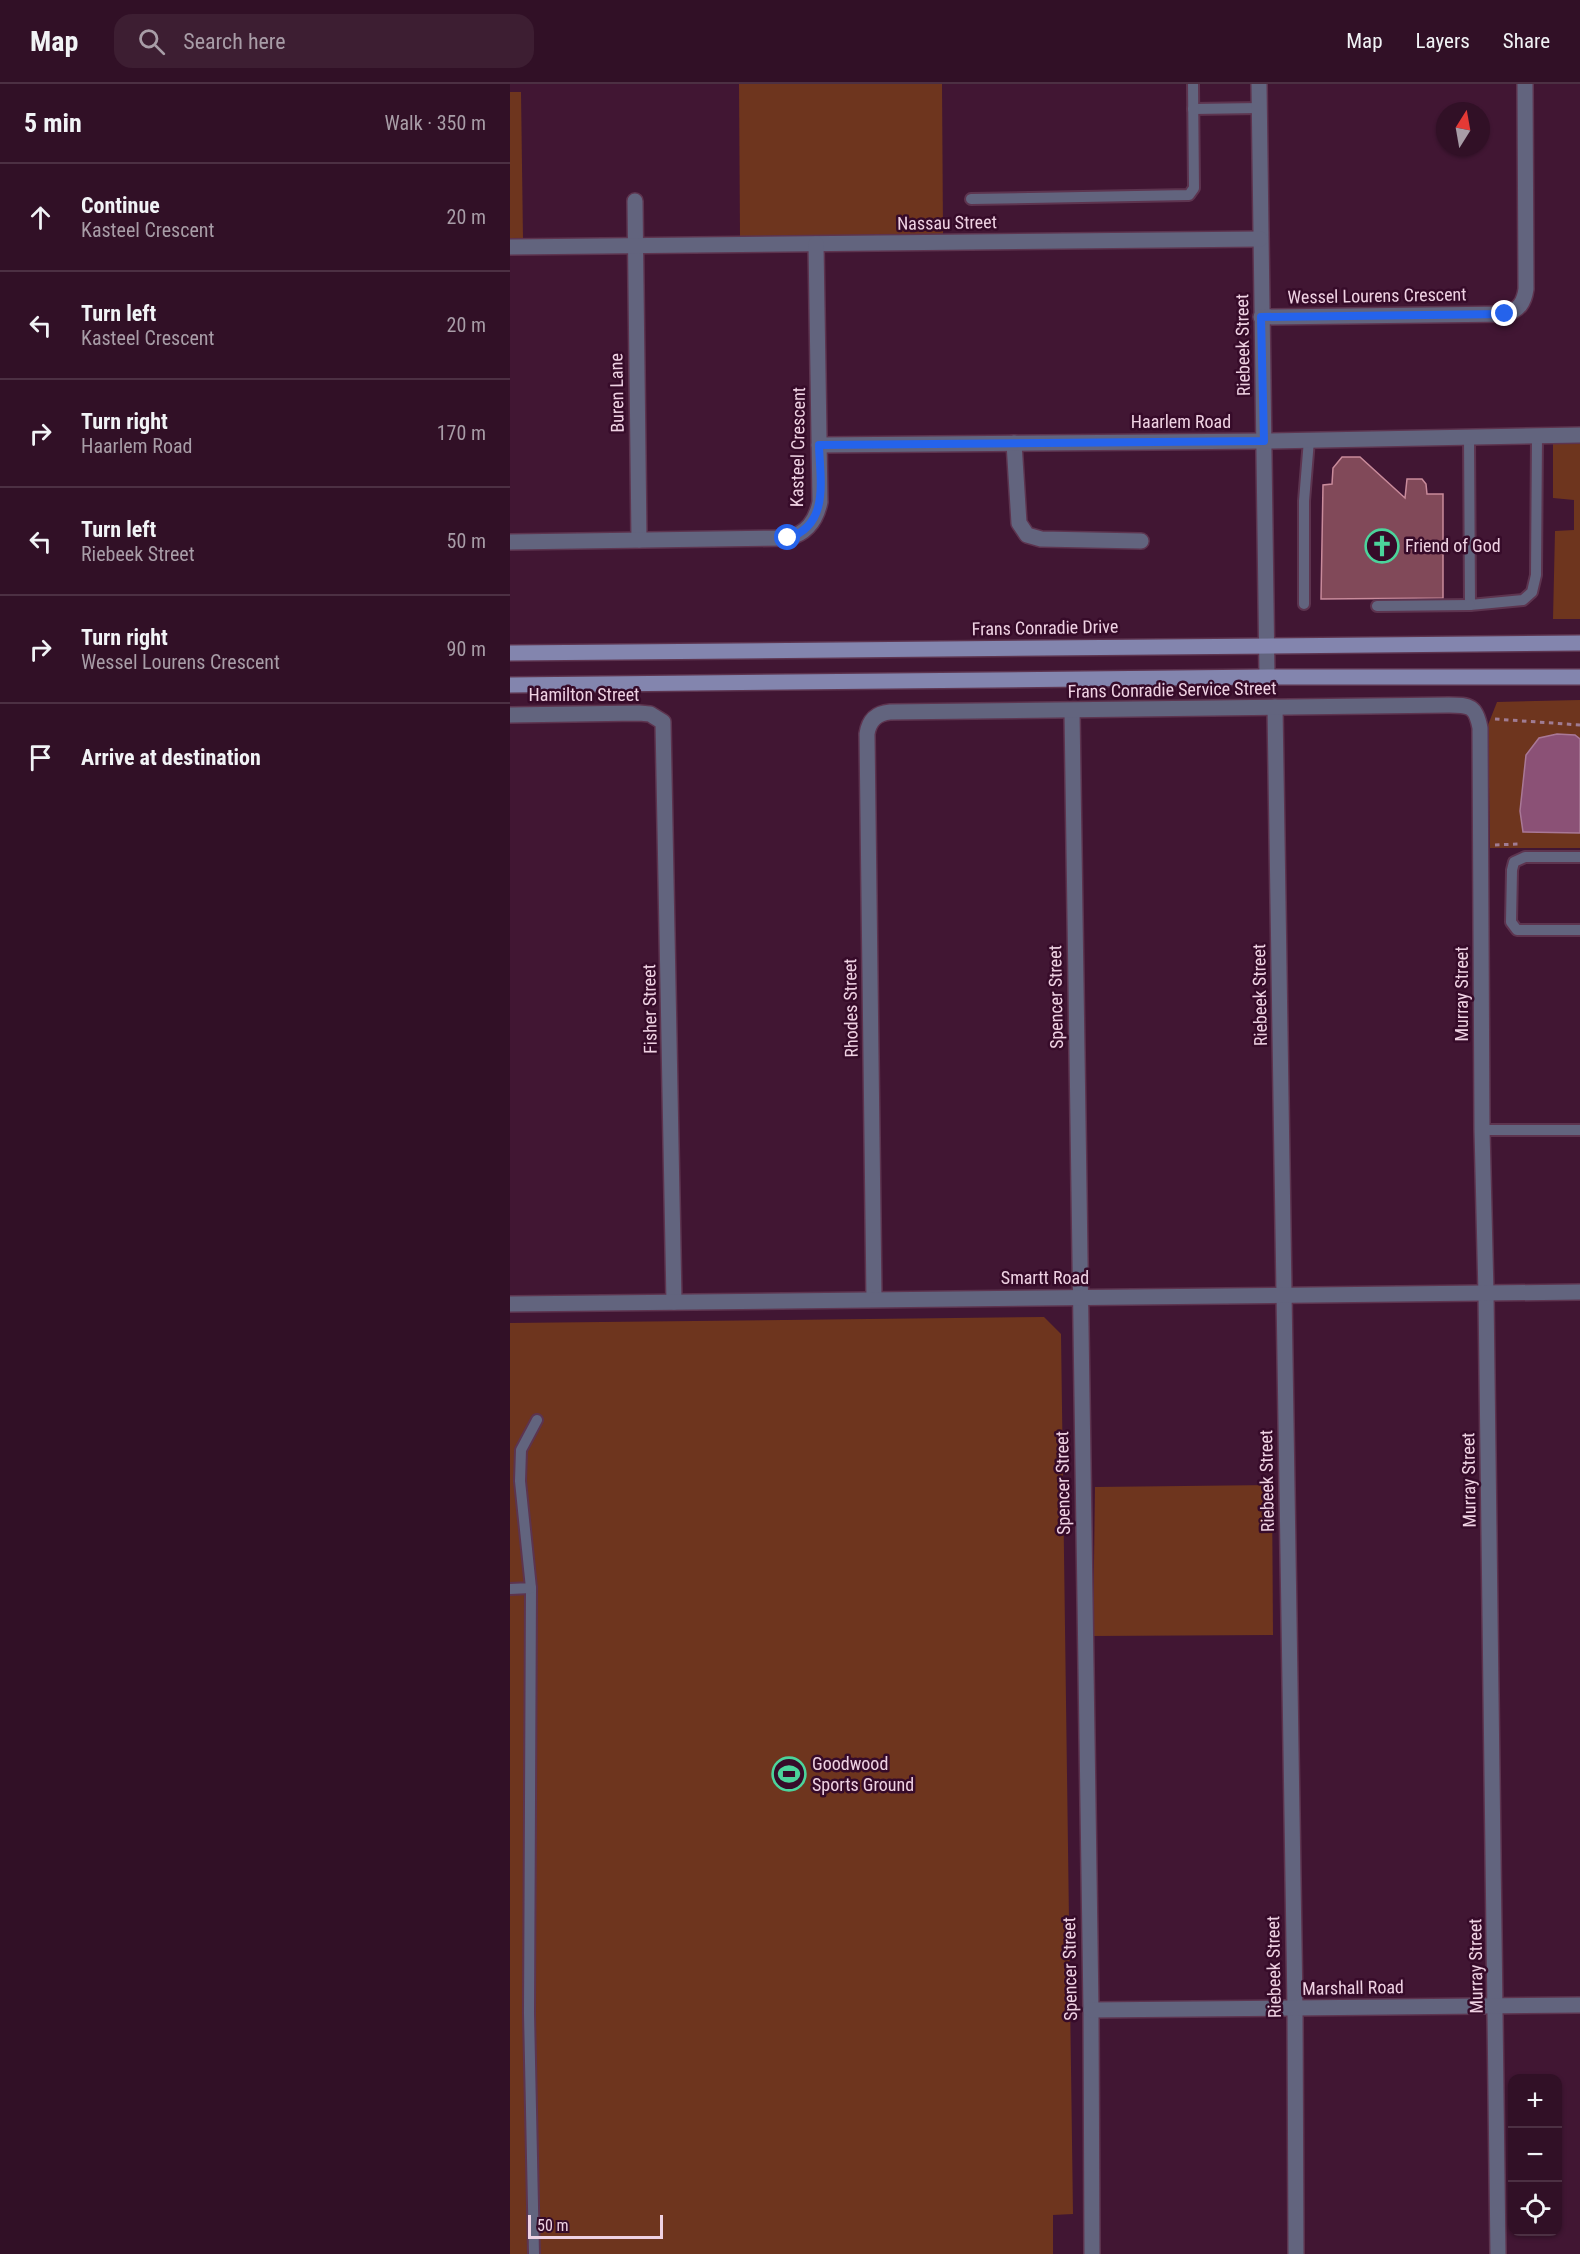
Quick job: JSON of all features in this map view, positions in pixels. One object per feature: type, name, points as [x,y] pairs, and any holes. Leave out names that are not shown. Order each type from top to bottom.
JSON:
[{"type":"main road","name":"Frans Conradie Drive","points":[[510,653],[1580,643]]},
{"type":"main road","points":[[510,685],[1267,677],[1580,677]]},
{"type":"street","name":"Riebeek Street","points":[[1259,84],[1267,677]]},
{"type":"street","name":"Wessel Lourens Crescent","points":[[1261,317],[1505,314],[1521,306],[1526,288],[1524,84]]},
{"type":"street","points":[[635,201],[635,246]]},
{"type":"street","name":"Nassau Street","points":[[510,247],[1260,239]]},
{"type":"street","name":"Kasteel Crescent","points":[[510,542],[788,538],[796,536],[809,527],[818,511],[816,244]]},
{"type":"street","name":"Buren Lane","points":[[635,246],[639,540]]},
{"type":"street","name":"Haarlem Road","points":[[819,445],[1264,441],[1580,435]]},
{"type":"street","points":[[1014,443],[1019,523],[1027,535],[1041,539],[1141,541]]},
{"type":"street","name":"Frans Conradie Service Street","points":[[874,718],[890,712],[1449,705],[1465,705],[1475,713]]},
{"type":"street","name":"Riebeek Street","points":[[1275,707],[1295,2009],[1296,2254]]},
{"type":"street","name":"Spencer Street","points":[[1072,711],[1092,2254]]},
{"type":"street","name":"Hamilton Street","points":[[510,715],[639,713],[658,718]]},
{"type":"street","name":"Murray Street","points":[[1475,713],[1480,728],[1482,845],[1482,1130],[1498,2254]]},
{"type":"street","name":"Fisher Street","points":[[658,718],[663,722],[665,730],[674,1302]]},
{"type":"street","name":"Rhodes Street","points":[[874,718],[867,734],[874,1299]]},
{"type":"street","name":"Smartt Road","points":[[510,1304],[1580,1292]]},
{"type":"street","name":"Marshall Road","points":[[1090,2010],[1580,2005]]},
{"type":"lane","points":[[971,199],[1189,195],[1194,188],[1193,84]]},
{"type":"lane","points":[[1193,109],[1260,108]]},
{"type":"lane","points":[[1377,606],[1470,605],[1523,600],[1532,592],[1536,574],[1538,435]]},
{"type":"lane","points":[[1469,436],[1470,605]]},
{"type":"lane","points":[[1304,604],[1304,501],[1309,440]]},
{"type":"lane","points":[[1580,857],[1525,857],[1515,862],[1512,870],[1511,922],[1517,930],[1580,930]]},
{"type":"lane","points":[[1482,1130],[1580,1130]]},
{"type":"lane","points":[[534,2254],[529,2013],[531,1588],[520,1481],[521,1450],[537,1420]]},
{"type":"lane","points":[[510,1589],[531,1588]]},
{"type":"path","points":[[1475,713],[1580,725]]},
{"type":"shaded area","points":[[739,84],[942,84],[943,234],[740,237]]},
{"type":"shaded area","points":[[510,92],[521,92],[523,239],[510,239]]},
{"type":"shaded area","points":[[1553,438],[1580,439],[1580,619],[1553,619],[1555,531],[1574,530],[1574,500],[1553,498]]},
{"type":"shaded area","points":[[1580,700],[1580,848],[1490,848],[1488,725],[1497,702]]},
{"type":"shaded area","points":[[1557,734],[1575,735],[1580,739],[1580,833],[1523,832],[1520,811],[1526,755],[1539,738]]},
{"type":"shaded area","name":"Goodwood Sports Ground","points":[[1044,1317],[1061,1334],[1073,2214],[1053,2215],[1053,2254],[510,2254],[510,1323]]},
{"type":"shaded area","points":[[1272,1485],[1273,1635],[1093,1636],[1095,1487]]},
{"type":"building","name":"Friend of God","points":[[1342,457],[1360,457],[1405,498],[1407,479],[1422,479],[1426,484],[1427,494],[1443,494],[1443,598],[1321,599],[1323,485],[1332,484],[1333,468]]},
{"type":"place","name":"Friend of God","points":[[1382,546]]},
{"type":"place","name":"Goodwood Sports Ground","points":[[789,1774]]},
{"type":"route","points":[[788,538],[796,536],[809,527],[818,511],[820,502],[819,445],[1264,441],[1261,317],[1505,314]]}]
